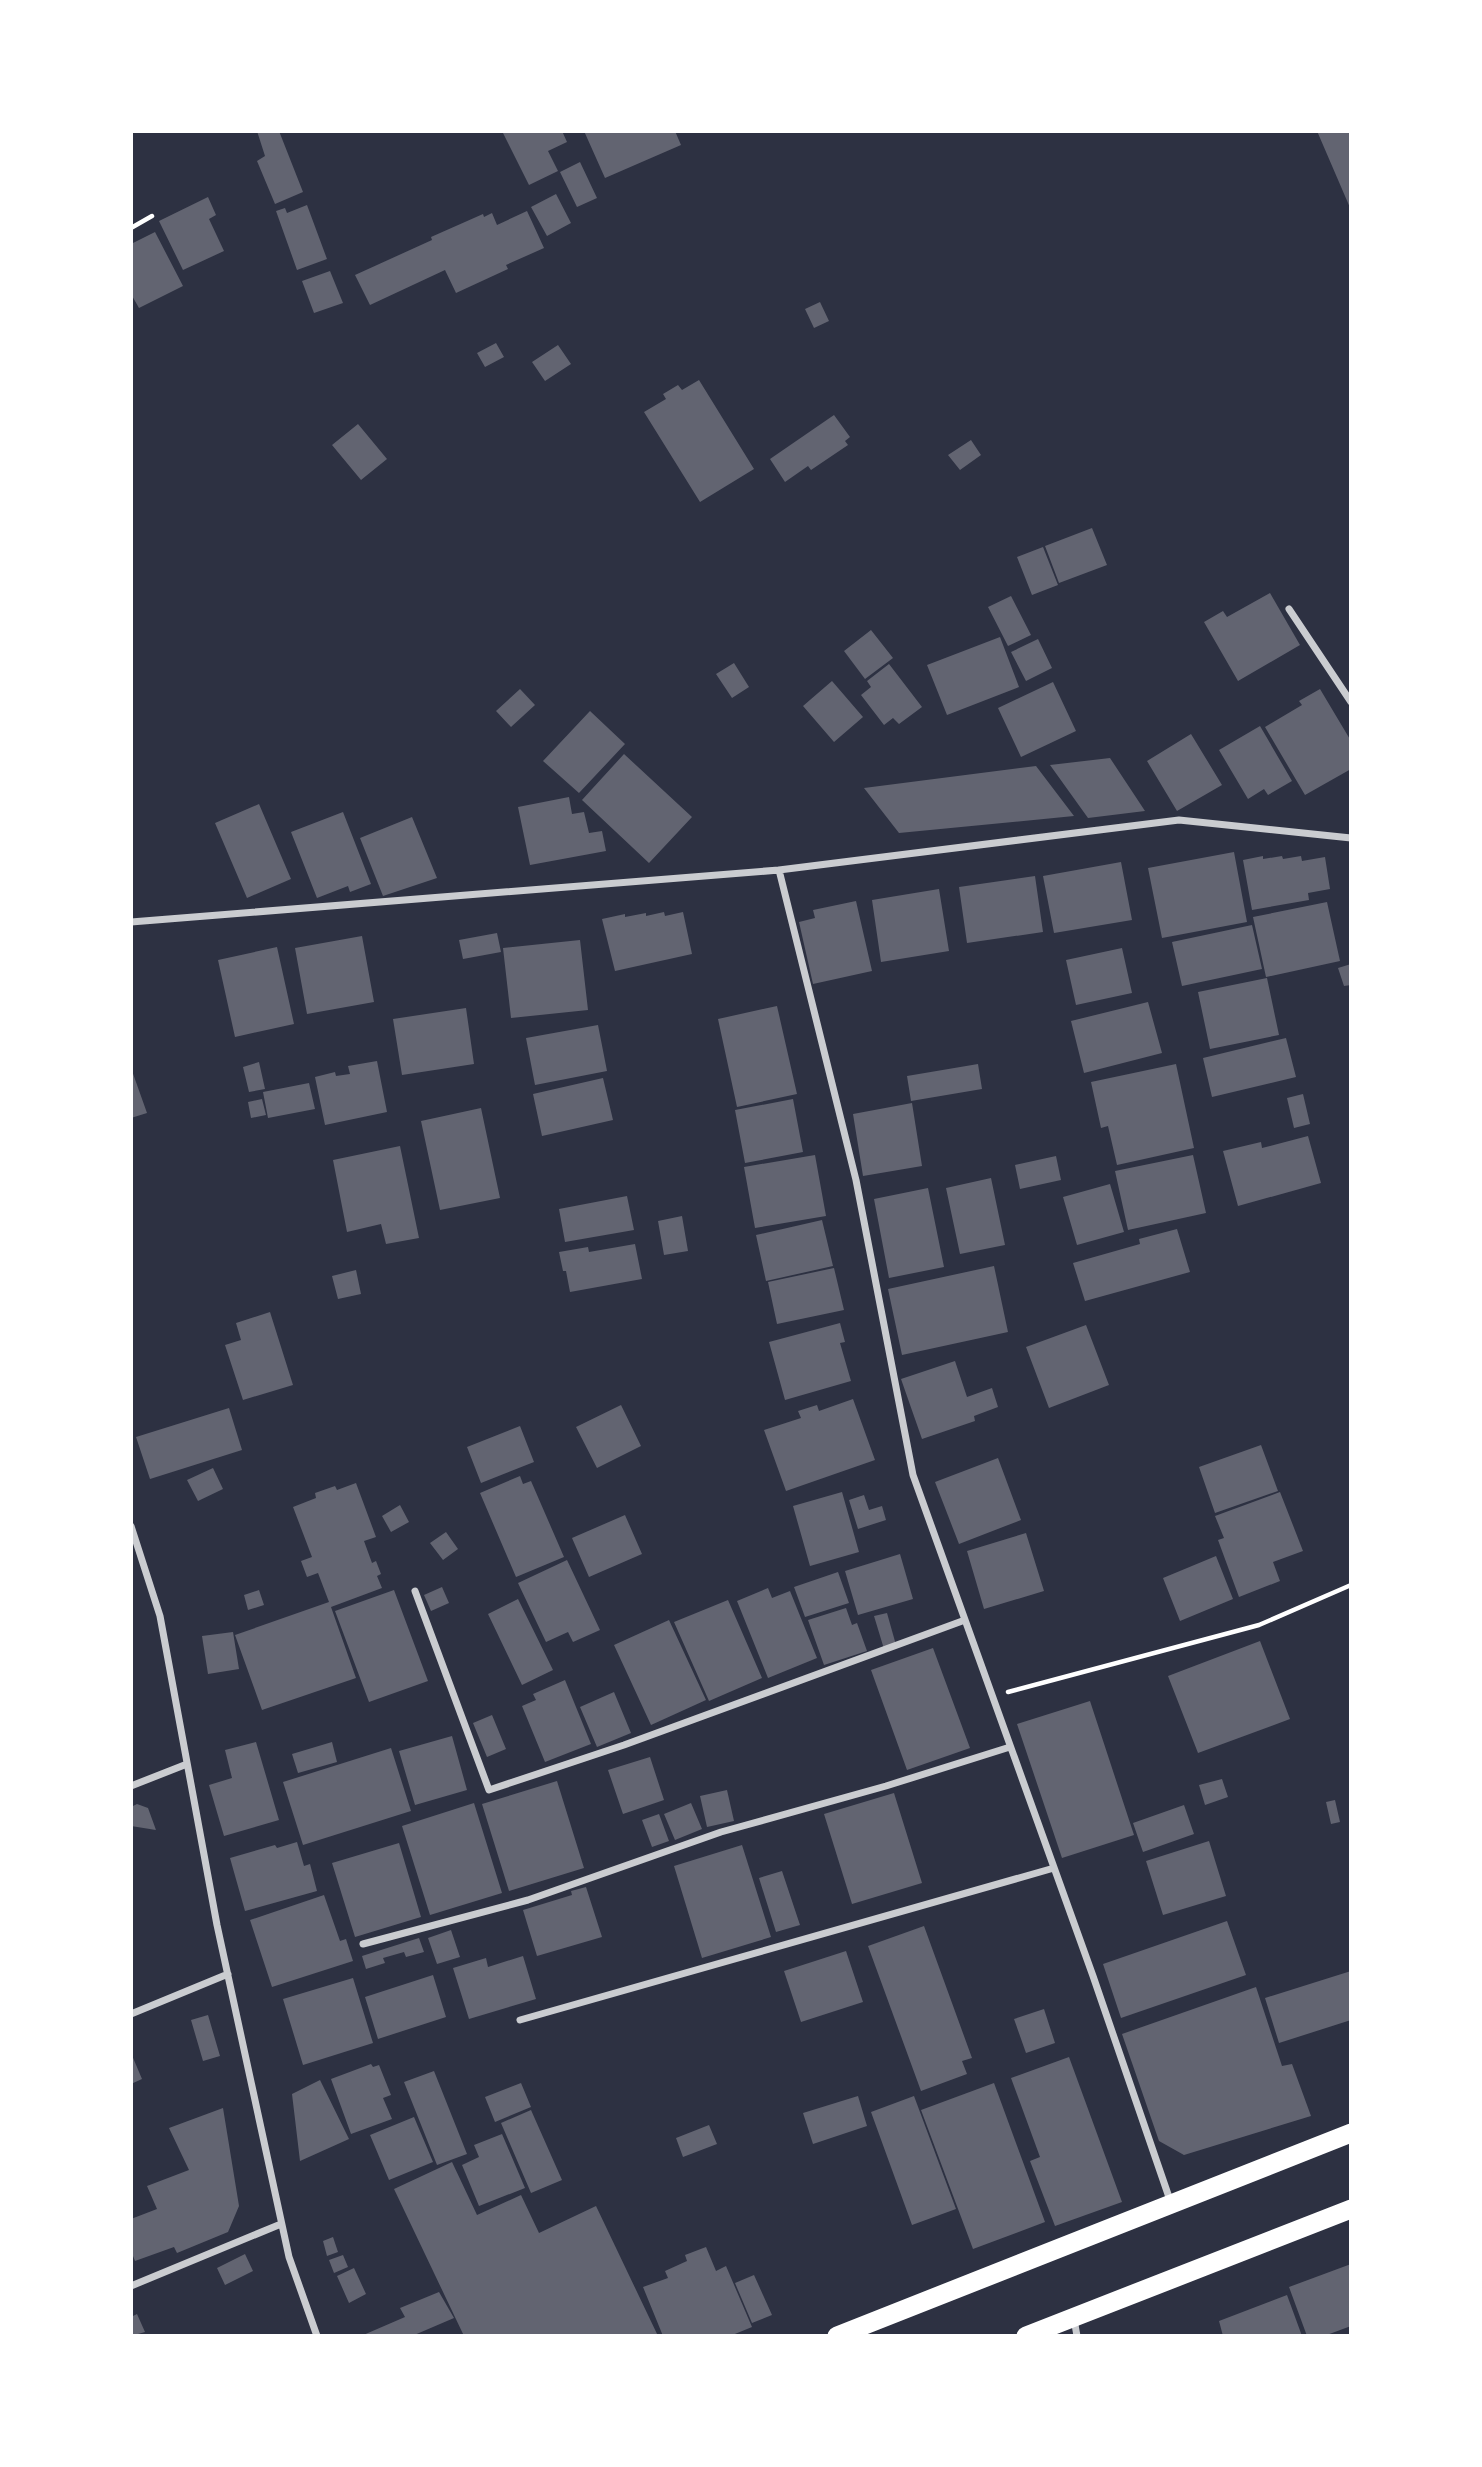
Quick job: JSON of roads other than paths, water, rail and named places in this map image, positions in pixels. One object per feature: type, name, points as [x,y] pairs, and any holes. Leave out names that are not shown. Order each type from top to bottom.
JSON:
[{"type":"highway","points":[[837,2336],[1351,2133]]},
{"type":"highway","points":[[1026,2336],[1075,2326],[1349,2212]]},
{"type":"street","points":[[1289,609],[1351,702]]},
{"type":"street","points":[[131,922],[779,870],[1179,820],[1351,838]]},
{"type":"street","points":[[779,870],[856,1180],[913,1475],[1172,2204]]},
{"type":"street","points":[[131,1526],[160,1616],[228,1974],[281,2224],[289,2257],[317,2336]]},
{"type":"street","points":[[415,1591],[489,1790],[649,1736],[965,1620]]},
{"type":"street","points":[[363,1944],[528,1900],[720,1832],[886,1786],[1010,1747]]},
{"type":"street","points":[[131,1786],[187,1763]]},
{"type":"street","points":[[520,2020],[1054,1868]]},
{"type":"street","points":[[131,2014],[228,1974]]},
{"type":"street","points":[[131,2286],[281,2224]]}]
